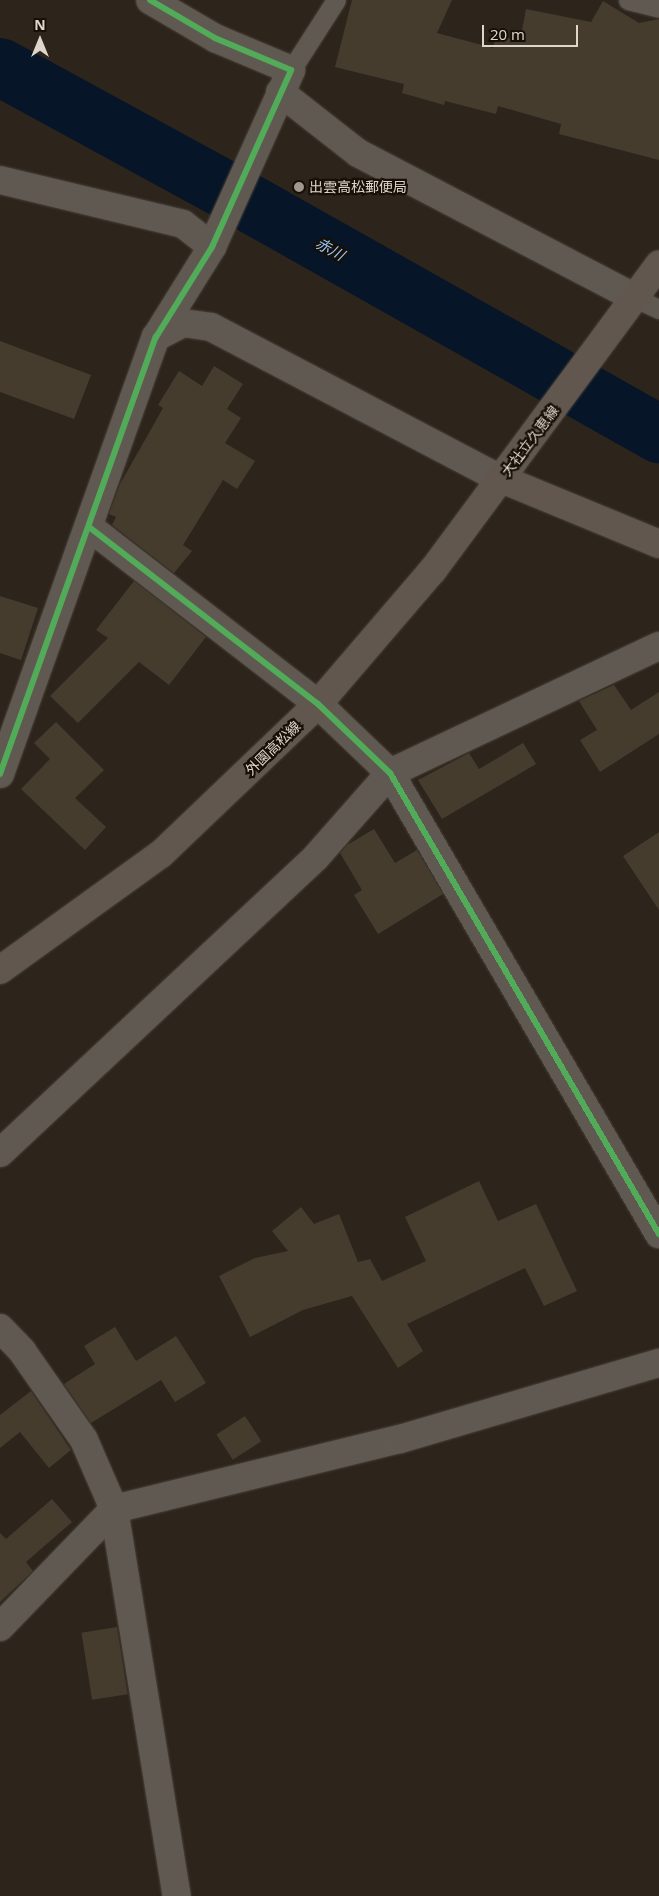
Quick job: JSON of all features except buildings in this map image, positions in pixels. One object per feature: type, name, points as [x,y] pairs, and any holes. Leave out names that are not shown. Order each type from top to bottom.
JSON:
[{"type":"main road","name":"大社立久恵線","points":[[659,265],[647,304],[618,322],[529,443],[499,478],[659,544]]},
{"type":"main road","name":"外園高松線","points":[[0,970],[162,854],[318,704],[433,570],[499,478]]},
{"type":"street","points":[[150,0],[286,81],[358,153],[647,304]]},
{"type":"street","points":[[0,774],[90,527],[156,337],[212,247],[286,81]]},
{"type":"street","points":[[0,180],[182,224],[212,247]]},
{"type":"street","points":[[156,337],[183,323],[211,327],[499,478]]},
{"type":"street","points":[[90,527],[318,704],[390,773],[659,1234]]},
{"type":"street","points":[[0,1153],[316,857],[390,773],[659,646]]},
{"type":"street","points":[[0,1328],[22,1351],[84,1440],[114,1509],[177,1896]]},
{"type":"street","points":[[0,1627],[114,1509],[400,1439],[659,1363]]},
{"type":"lane","points":[[286,81],[336,0]]},
{"type":"lane","points":[[628,0],[659,8]]},
{"type":"waterway","name":"赤川","points":[[0,67],[242,199],[659,434]]},
{"type":"cycle path","points":[[0,774],[156,337],[212,247],[291,70],[215,38],[150,0]]},
{"type":"cycle path","points":[[89,527],[318,704],[390,773],[659,1234]]},
{"type":"place","name":"出雲高松郵便局","points":[[299,187]]}]
